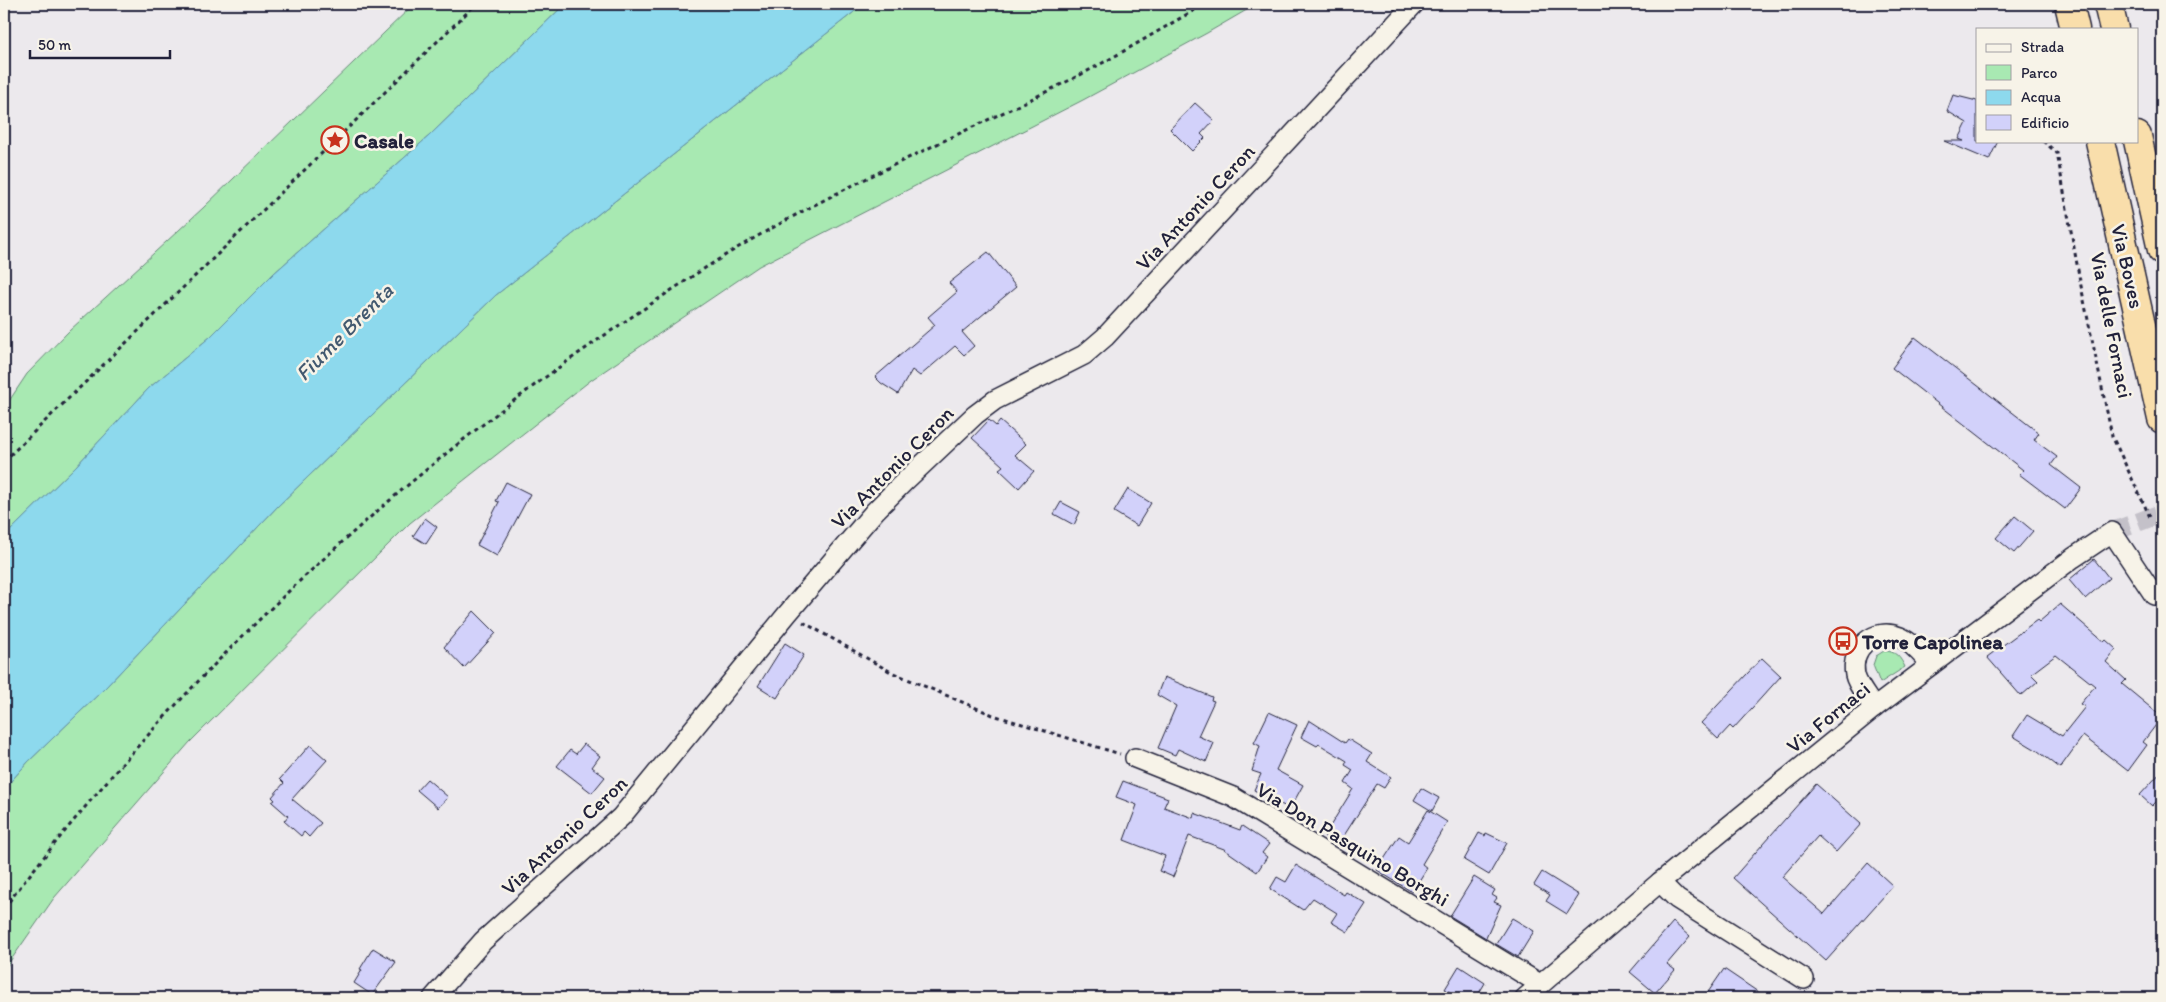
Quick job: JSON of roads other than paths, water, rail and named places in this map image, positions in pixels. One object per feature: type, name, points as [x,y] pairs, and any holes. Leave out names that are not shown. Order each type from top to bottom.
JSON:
[{"type":"highway","points":[[2069,4],[2075,28]]},
{"type":"highway","points":[[2108,4],[2114,28]]},
{"type":"highway","name":"Via Boves","points":[[2138,141],[2162,250]]},
{"type":"highway","name":"Via Boves","points":[[2100,142],[2162,419]]},
{"type":"street","name":"Via Antonio Ceron","points":[[433,998],[483,941],[622,817],[788,613],[875,511],[975,415],[995,400],[1084,355],[1105,337],[1414,4]]},
{"type":"street","name":"Via Fornaci","points":[[1525,998],[1660,882],[1874,708],[2073,558],[2112,532],[2154,595]]},
{"type":"street","points":[[1874,708],[1855,676],[1854,661],[1858,650],[1866,640],[1880,634],[1898,636],[1912,644],[1931,665]]},
{"type":"street","name":"Via Don Pasquino Borghi","points":[[1135,758],[1233,797],[1540,984]]},
{"type":"street","points":[[1660,882],[1677,899],[1804,980]]},
{"type":"water","name":"Fiume Brenta","points":[[565,4],[864,4],[496,295],[278,506],[104,689],[28,762],[4,789],[4,537],[76,466],[149,388],[210,337],[273,274],[429,136]]},
{"type":"tunnel","points":[[2112,532],[2162,513]]},
{"type":"place","name":"Casale","points":[[335,140]]},
{"type":"place","name":"Torre Capolinea","points":[[1843,641]]}]
